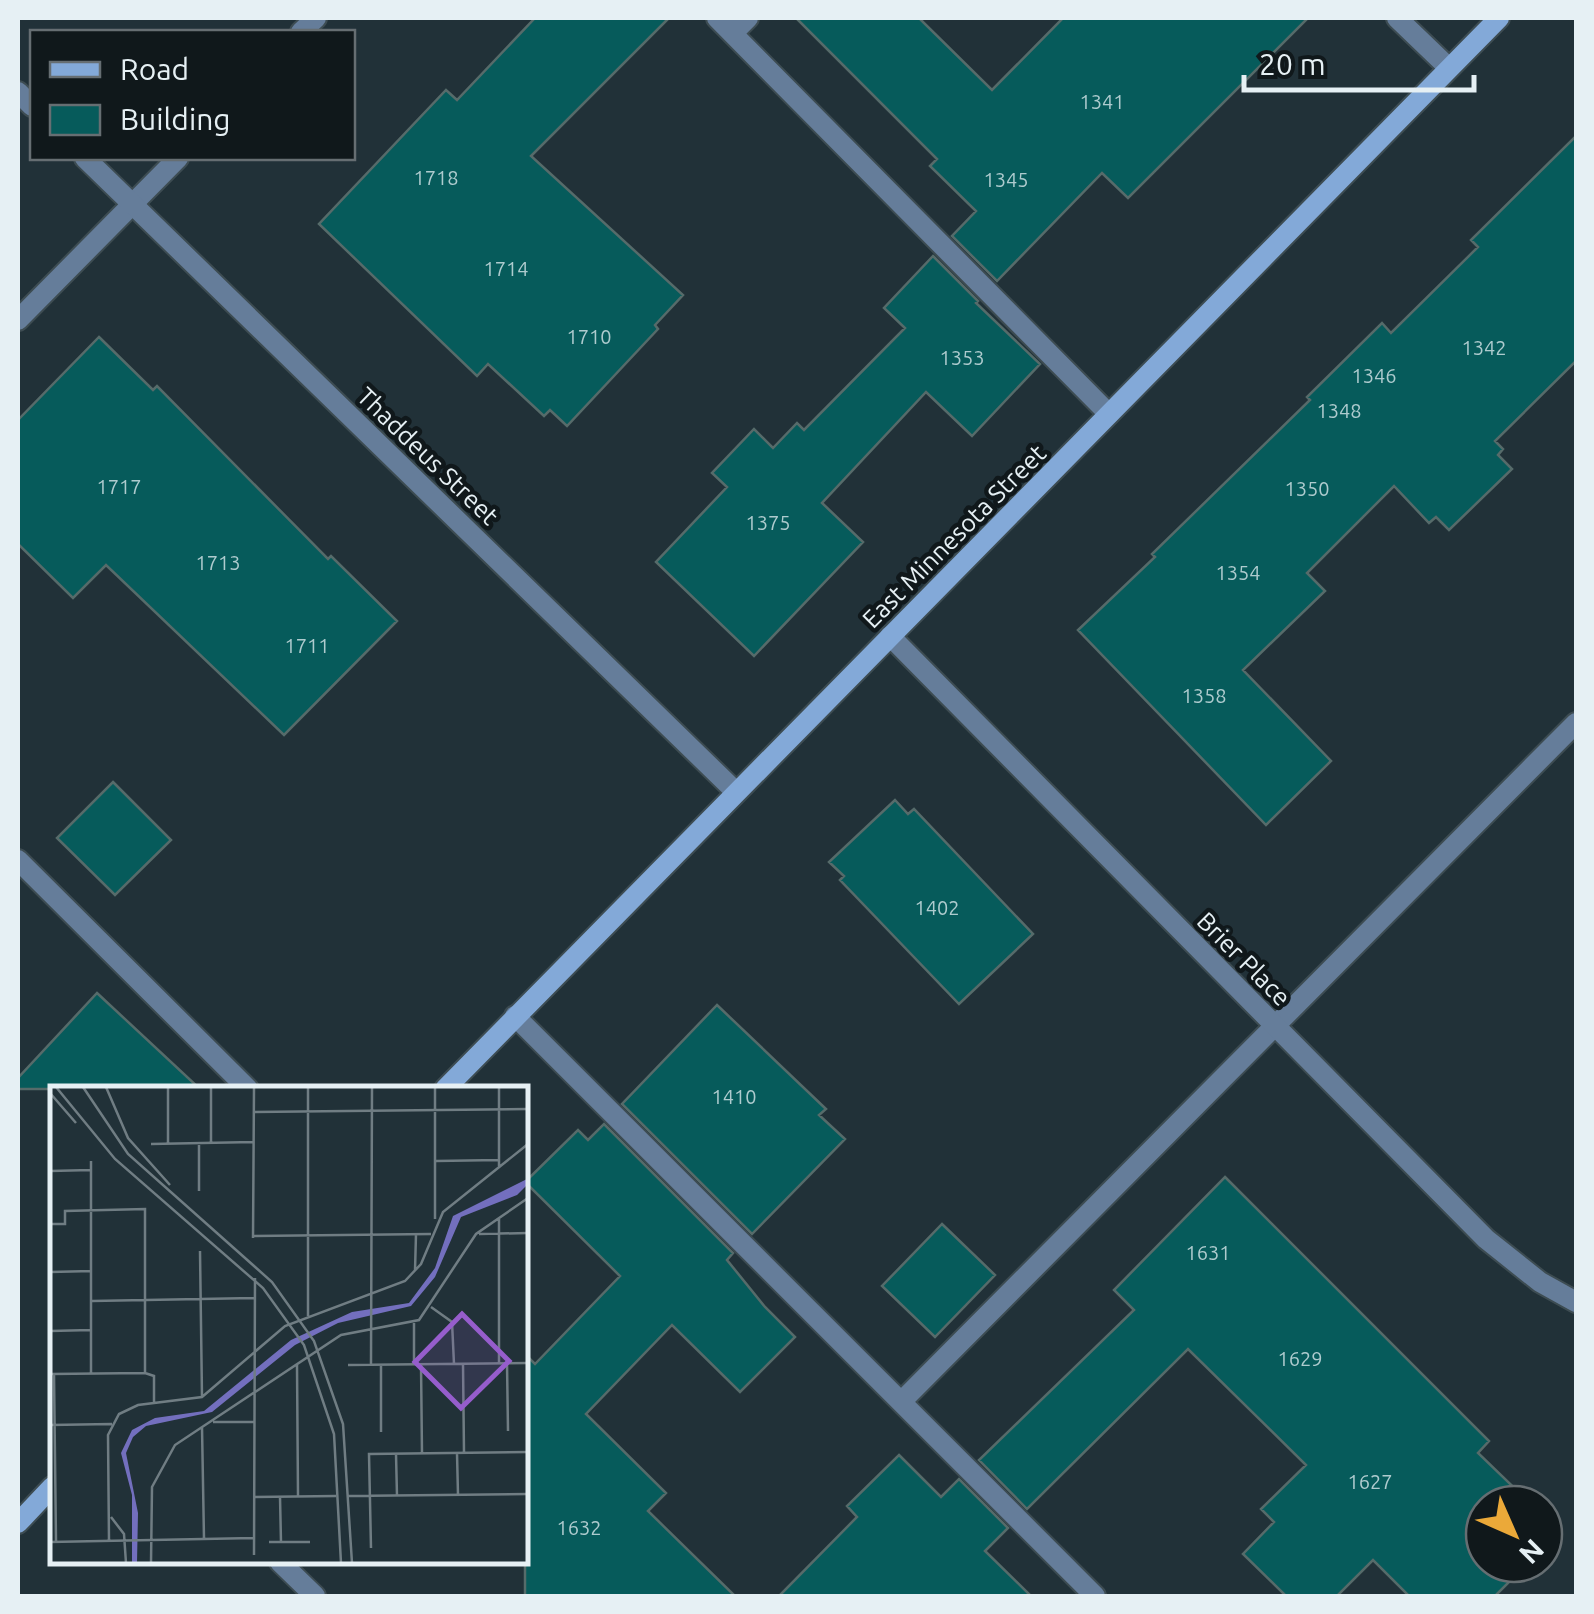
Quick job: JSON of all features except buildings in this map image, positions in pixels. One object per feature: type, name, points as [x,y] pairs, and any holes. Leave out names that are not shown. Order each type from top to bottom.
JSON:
[{"type":"street","points":[[717,18],[740,25],[1108,414]]},
{"type":"street","points":[[1397,18],[1449,68]]},
{"type":"street","name":"East Minnesota Street","points":[[448,1086],[1499,18]]},
{"type":"street","name":"Thaddeus Street","points":[[87,160],[736,792]]},
{"type":"street","points":[[18,320],[176,160]]},
{"type":"street","name":"Brier Place","points":[[890,636],[1486,1239],[1540,1282],[1576,1302]]},
{"type":"street","points":[[900,1402],[1576,723]]},
{"type":"street","points":[[18,860],[245,1086]]},
{"type":"street","points":[[515,1016],[1095,1596]]},
{"type":"street","points":[[18,1523],[50,1489]]},
{"type":"street","points":[[282,1564],[315,1596]]}]
